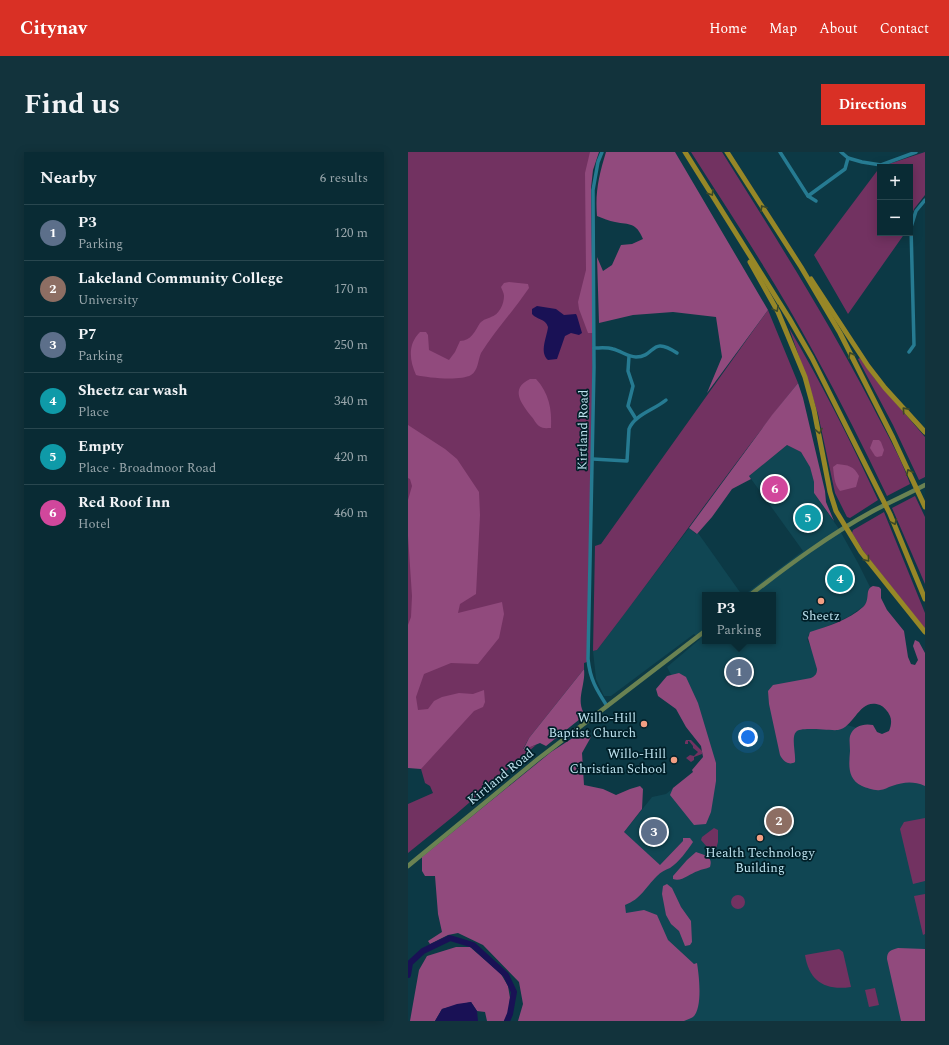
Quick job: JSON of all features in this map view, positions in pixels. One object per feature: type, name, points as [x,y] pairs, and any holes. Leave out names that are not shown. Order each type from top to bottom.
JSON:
[{"type":"highway","points":[[685,152],[789,318],[812,358],[890,514],[925,599]]},
{"type":"highway","points":[[727,152],[840,333],[893,438],[925,507]]},
{"type":"highway","points":[[724,214],[778,312],[805,377],[814,410],[830,492],[836,511],[861,552],[925,632]]},
{"type":"highway","points":[[774,226],[816,286],[868,366],[885,388],[925,432]]},
{"type":"main road","points":[[754,592],[804,554],[846,527],[872,511],[925,485]]},
{"type":"main road","name":"Kirtland Road","points":[[408,866],[532,764],[702,634]]},
{"type":"street","name":"Kirtland Road","points":[[602,152],[598,162],[593,190],[594,348],[588,658],[591,680],[607,706]]},
{"type":"street","points":[[780,152],[808,196],[816,201]]},
{"type":"street","points":[[841,152],[848,158],[862,162],[881,164],[916,152]]},
{"type":"street","points":[[808,196],[844,169],[848,158]]},
{"type":"street","points":[[908,352],[914,345],[911,227],[916,211],[925,200]]},
{"type":"street","points":[[594,348],[612,348],[628,356],[636,357],[645,355],[651,349],[659,346],[668,347],[677,354]]},
{"type":"street","points":[[628,356],[628,371],[634,386],[628,406],[636,419]]},
{"type":"street","points":[[592,459],[627,460],[630,425],[636,419],[659,406],[666,400]]},
{"type":"shaded area","points":[[408,152],[594,152],[587,175],[593,355],[587,662],[584,663],[584,669],[529,738],[523,749],[536,745],[455,815],[408,853],[408,804],[433,793],[430,786],[425,783],[421,769],[418,736],[408,735]]},
{"type":"shaded area","points":[[590,152],[599,152],[593,170],[591,188],[593,333],[588,333],[578,302],[586,270],[585,173]]},
{"type":"shaded area","points":[[606,152],[675,152],[768,310],[707,393],[722,357],[716,317],[673,312],[633,315],[599,323],[597,257],[603,271],[612,265],[621,245],[632,244],[643,239],[638,230],[632,225],[613,222],[597,216],[598,184]]},
{"type":"shaded area","points":[[691,152],[722,152],[800,277],[837,340],[892,444],[910,484],[887,496],[861,442],[800,327]]},
{"type":"shaded area","points":[[925,152],[925,195],[913,212],[913,164],[889,164]]},
{"type":"shaded area","points":[[877,171],[877,236],[903,236],[848,314],[814,255]]},
{"type":"shaded area","points":[[509,282],[528,284],[529,288],[481,353],[476,368],[471,375],[460,378],[436,378],[416,375],[412,363],[411,352],[413,342],[420,332],[426,332],[428,335],[429,350],[449,360],[460,341],[464,341],[470,337],[481,322],[499,312],[504,299],[504,294],[501,287],[504,283]]},
{"type":"shaded area","points":[[537,306],[556,309],[564,315],[576,314],[577,316],[582,333],[579,335],[571,333],[565,336],[557,359],[548,360],[545,357],[544,344],[548,327],[545,322],[532,314],[532,309]]},
{"type":"shaded area","points":[[768,310],[798,383],[597,650],[593,651],[595,546],[601,544]]},
{"type":"shaded area","points":[[789,328],[836,413],[878,500],[850,518],[847,517],[835,493],[818,414]]},
{"type":"shaded area","points":[[860,358],[875,379],[925,437],[925,477],[919,480],[893,425],[858,359]]},
{"type":"shaded area","points":[[530,379],[536,379],[547,396],[551,414],[551,428],[540,427],[521,402],[519,397],[520,387]]},
{"type":"shaded area","points":[[798,383],[803,398],[825,491],[826,502],[834,521],[814,493],[814,482],[810,467],[801,452],[787,445],[749,476],[751,479],[732,489],[712,517],[697,534],[689,528],[772,415]]},
{"type":"shaded area","points":[[408,425],[445,449],[457,459],[479,492],[480,515],[476,594],[460,604],[458,613],[502,602],[504,614],[499,638],[478,664],[451,663],[424,674],[416,697],[418,710],[428,709],[434,701],[442,697],[459,693],[473,694],[484,690],[485,702],[483,707],[474,711],[421,769],[408,768],[408,625],[411,617],[412,596],[408,536],[408,500],[412,486],[410,479],[408,478]]},
{"type":"shaded area","points":[[873,440],[879,440],[881,442],[884,450],[882,456],[875,456],[870,448]]},
{"type":"shaded area","points":[[787,445],[801,452],[810,466],[814,482],[814,493],[839,529],[870,587],[868,590],[867,602],[864,606],[848,617],[808,635],[807,639],[847,725],[914,744],[925,752],[925,1021],[647,1021],[613,846],[652,797],[666,794],[713,756],[667,667],[700,639],[694,634],[611,696],[604,696],[596,679],[593,651],[597,650],[689,528],[696,534],[698,533],[740,592],[702,592],[702,644],[776,644],[776,592],[748,592],[803,551],[749,476]]},
{"type":"shaded area","points":[[837,464],[853,468],[855,470],[859,476],[856,487],[840,491],[835,482],[833,467]]},
{"type":"shaded area","points":[[915,496],[925,517],[925,584],[892,508]]},
{"type":"shaded area","points":[[884,512],[925,613],[925,629],[864,552],[852,533],[853,530]]},
{"type":"shaded area","points":[[873,586],[881,589],[881,598],[887,610],[904,631],[908,657],[911,664],[915,665],[918,660],[913,646],[915,640],[919,642],[925,653],[925,786],[916,783],[905,783],[890,786],[883,790],[876,790],[862,786],[851,776],[849,766],[851,733],[859,726],[870,724],[873,725],[877,732],[882,734],[889,731],[891,724],[890,716],[886,709],[880,705],[867,705],[849,724],[838,730],[799,730],[796,732],[794,738],[795,762],[786,762],[780,755],[769,704],[768,691],[773,685],[815,676],[817,669],[808,638],[810,632],[838,622],[857,612],[867,601],[870,587]]},
{"type":"shaded area","points":[[584,669],[581,704],[585,715],[546,746],[540,743],[523,750],[529,738]]},
{"type":"shaded area","points":[[679,673],[686,677],[698,703],[716,763],[716,781],[711,812],[706,824],[694,825],[670,795],[673,788],[693,772],[692,770],[703,757],[701,746],[686,727],[676,709],[658,696],[656,689],[667,676]]},
{"type":"shaded area","points":[[585,730],[591,737],[582,753],[584,785],[603,789],[616,795],[640,786],[643,789],[642,809],[624,832],[660,865],[683,841],[683,838],[690,838],[693,842],[677,863],[660,873],[635,900],[625,905],[626,913],[644,910],[657,915],[668,940],[694,964],[697,963],[700,991],[698,1006],[693,1017],[684,1021],[518,1021],[523,1004],[519,982],[483,945],[458,933],[448,935],[430,944],[428,941],[442,932],[438,914],[435,876],[425,876],[422,871],[422,857],[551,752]]},
{"type":"shaded area","points":[[686,740],[691,740],[702,751],[702,754],[694,757],[694,760],[691,762],[686,758],[690,755],[694,756],[698,752],[693,748],[689,741],[688,744],[685,744]]},
{"type":"shaded area","points":[[925,818],[925,881],[913,884],[900,829],[904,822]]},
{"type":"shaded area","points":[[714,828],[718,830],[718,842],[716,849],[713,850],[707,847],[701,840],[702,837]]},
{"type":"shaded area","points":[[696,852],[709,858],[711,863],[710,867],[695,872],[682,879],[673,879],[673,876]]},
{"type":"shaded area","points":[[667,884],[672,888],[681,907],[691,921],[692,942],[690,945],[685,946],[679,931],[671,924],[666,915],[662,894],[663,886]]},
{"type":"shaded area","points":[[925,894],[925,934],[923,935],[914,896]]},
{"type":"shaded area","points":[[735,895],[741,895],[745,899],[745,905],[741,909],[735,909],[731,905],[731,899]]},
{"type":"shaded area","points":[[456,947],[470,947],[501,974],[508,986],[510,998],[509,1009],[505,1021],[487,1021],[485,1012],[477,1011],[471,1002],[442,1009],[435,1021],[410,1021],[419,970],[427,956]]},
{"type":"shaded area","points":[[898,948],[925,949],[925,1021],[901,1021],[887,959],[890,951]]},
{"type":"shaded area","points":[[839,949],[843,952],[851,987],[833,987],[820,982],[814,978],[807,964],[805,955]]},
{"type":"shaded area","points":[[875,988],[879,1005],[869,1007],[865,990]]},
{"type":"shaded area","points":[[471,1002],[477,1011],[478,1021],[435,1021],[442,1009],[457,1004]]},
{"type":"waterway","points":[[408,975],[410,963],[423,951],[450,938],[473,945],[506,975],[514,992],[510,1014],[507,1021]]},
{"type":"place","name":"Red Roof Inn","points":[[775,489]]},
{"type":"place","name":"Empty","points":[[808,518]]},
{"type":"place","name":"Sheetz car wash","points":[[840,579]]},
{"type":"place","name":"Sheetz","points":[[821,601]]},
{"type":"place","name":"P3","points":[[739,672]]},
{"type":"place","name":"Willo-Hill Baptist Church","points":[[644,724]]},
{"type":"place","name":"Willo-Hill Christian School","points":[[674,760]]},
{"type":"place","name":"Lakeland Community College","points":[[779,821]]},
{"type":"place","name":"P7","points":[[654,832]]},
{"type":"place","name":"Health Technology Building","points":[[760,838]]}]
